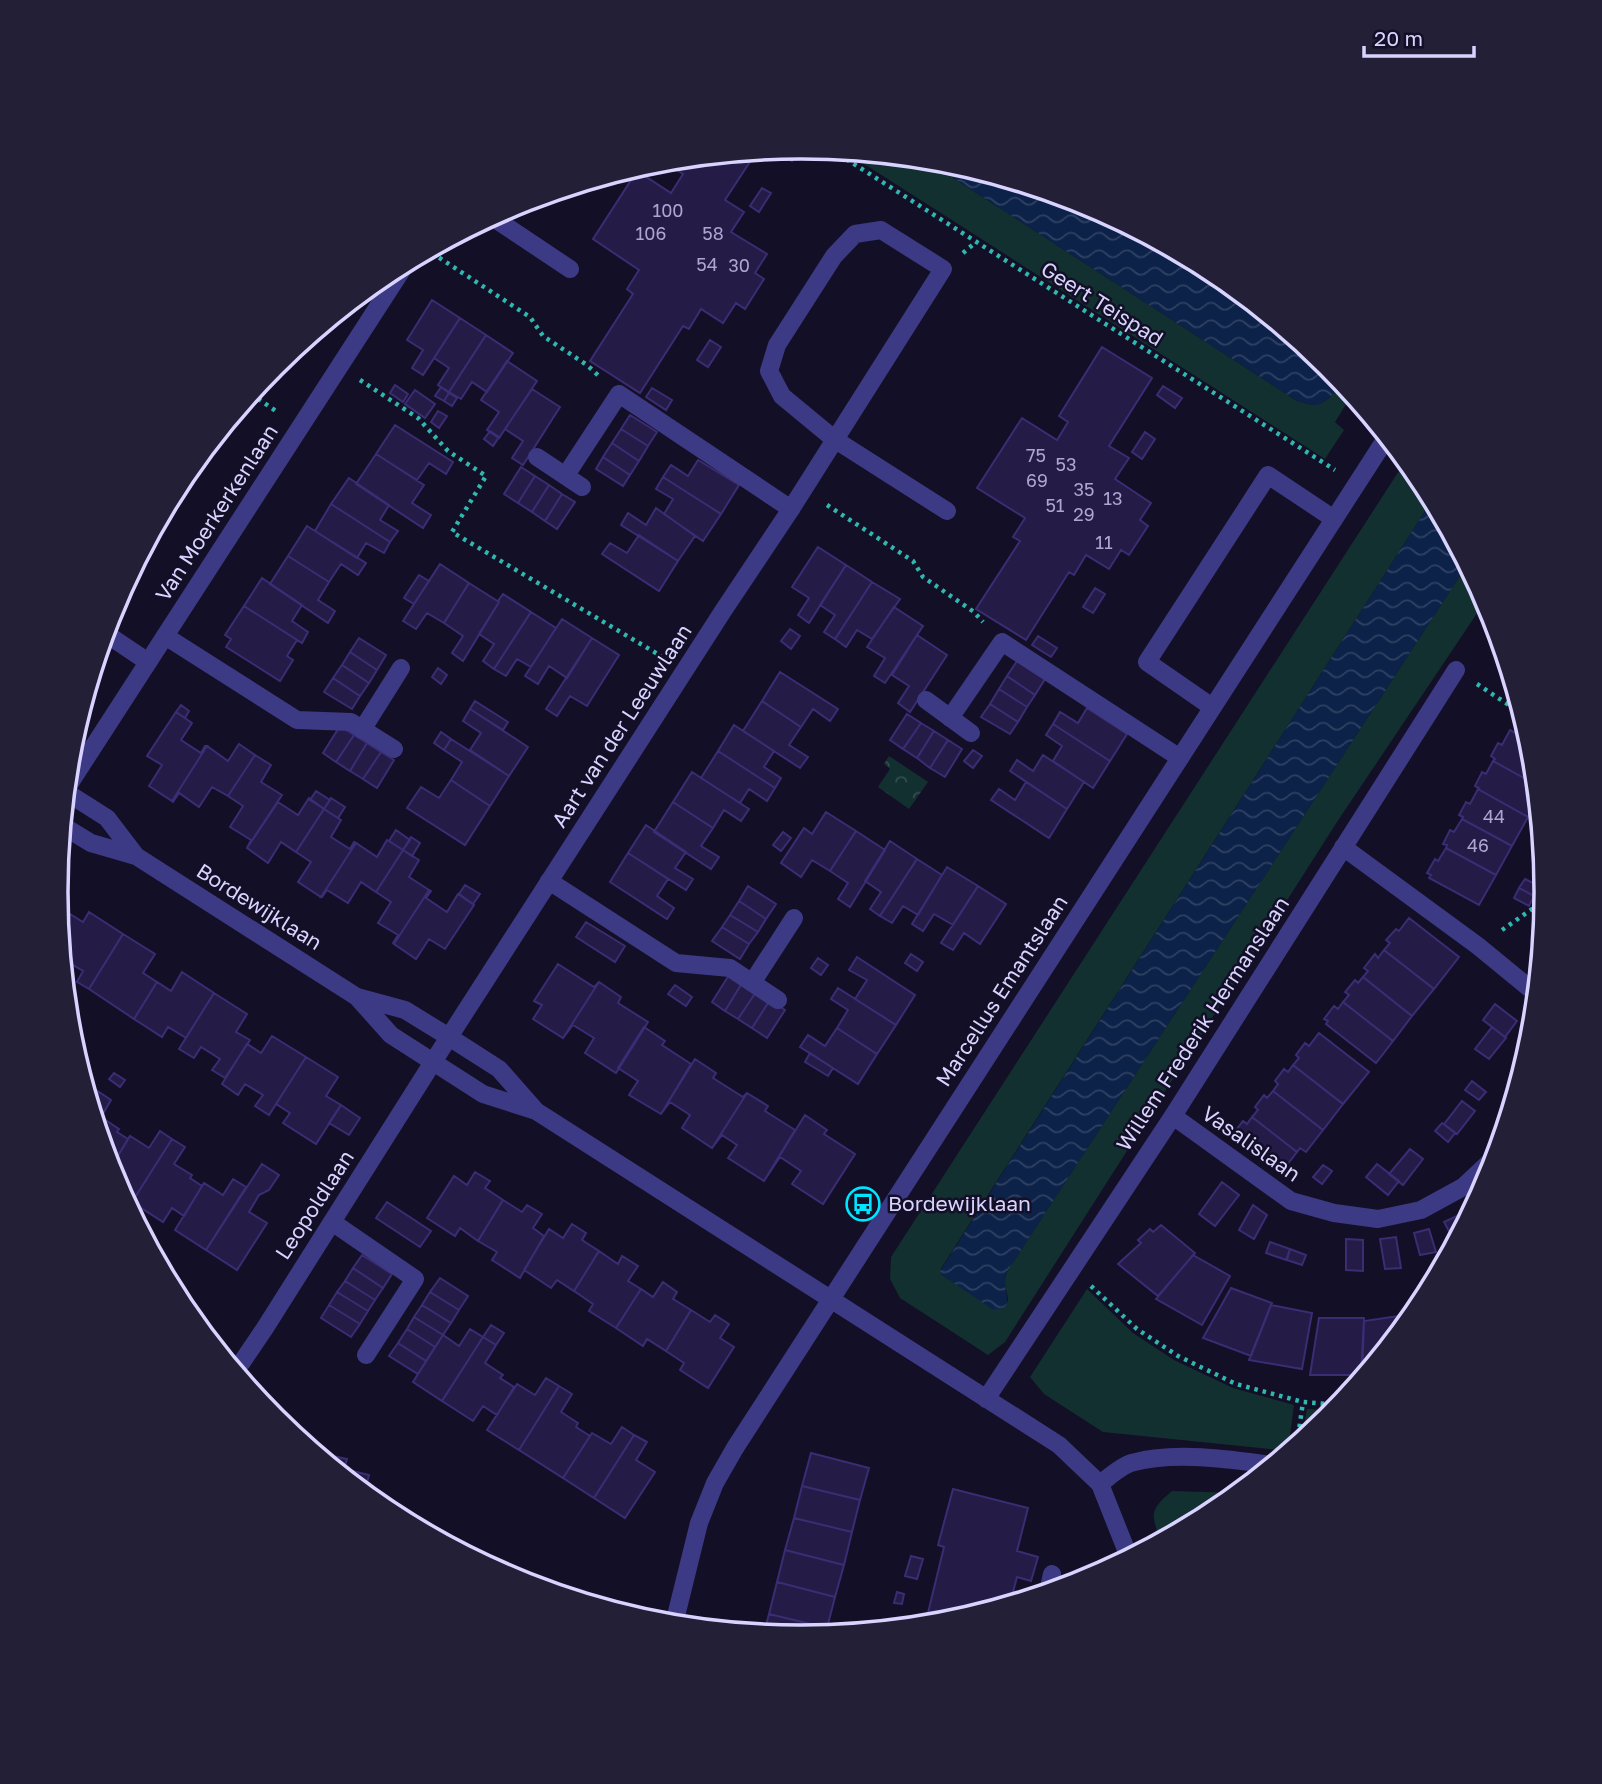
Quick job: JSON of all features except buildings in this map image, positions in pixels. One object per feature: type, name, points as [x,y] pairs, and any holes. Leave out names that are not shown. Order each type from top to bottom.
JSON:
[{"type":"street","points":[[502,224],[570,269]]},
{"type":"street","name":"Aart van der Leeuwlaan","points":[[449,1037],[791,509],[943,269],[881,230],[855,234],[834,256],[776,345],[769,371],[782,396],[834,439]]},
{"type":"street","name":"Van Moerkerkenlaan","points":[[79,770],[393,284]]},
{"type":"street","points":[[566,475],[619,394],[791,509]]},
{"type":"street","points":[[834,439],[947,510]]},
{"type":"street","name":"Marcellus Emantslaan","points":[[677,1614],[699,1523],[715,1483],[735,1448],[1382,445]]},
{"type":"street","points":[[537,457],[582,487]]},
{"type":"street","points":[[1212,707],[1147,662],[1268,475],[1334,519]]},
{"type":"street","points":[[165,636],[297,720],[351,722],[394,749]]},
{"type":"street","points":[[114,638],[148,662]]},
{"type":"street","points":[[950,718],[1002,642],[1180,758]]},
{"type":"street","points":[[362,730],[401,668]]},
{"type":"street","name":"Willem Frederik Hermanslaan","points":[[986,1399],[1173,1116],[1455,670]]},
{"type":"street","points":[[926,700],[971,733]]},
{"type":"street","name":"Bordewijklaan","points":[[75,796],[107,818],[136,856]]},
{"type":"street","name":"Bordewijklaan","points":[[71,831],[91,843],[136,856],[358,997],[391,1035],[483,1094],[536,1111],[1059,1445],[1100,1484],[1126,1549]]},
{"type":"street","points":[[1343,847],[1527,986]]},
{"type":"street","points":[[549,881],[676,963],[730,968],[778,1000]]},
{"type":"street","points":[[752,983],[794,918]]},
{"type":"street","name":"Bordewijklaan","points":[[358,997],[405,1010],[499,1069],[536,1111]]},
{"type":"street","name":"Leopoldlaan","points":[[240,1363],[449,1037]]},
{"type":"street","name":"Vasalislaan","points":[[1173,1116],[1291,1201],[1334,1213],[1378,1219],[1421,1210],[1463,1187],[1477,1174]]},
{"type":"street","points":[[332,1222],[415,1279],[366,1355]]},
{"type":"street","points":[[1100,1484],[1129,1463],[1163,1458],[1220,1458],[1259,1463]]},
{"type":"street","points":[[1050,1581],[1052,1574]]},
{"type":"path","name":"Geert Teispad","points":[[849,161],[1357,484]]},
{"type":"path","points":[[436,256],[530,317],[543,336],[587,365],[619,394]]},
{"type":"path","points":[[339,366],[418,418],[448,451],[486,477],[452,533],[685,670]]},
{"type":"path","points":[[803,489],[913,561],[923,578],[974,612],[1002,642]]},
{"type":"path","points":[[1455,670],[1510,706]]},
{"type":"path","points":[[1478,946],[1533,908]]},
{"type":"path","points":[[1069,1272],[1089,1284],[1137,1329],[1178,1356],[1236,1384],[1304,1402],[1325,1404]]},
{"type":"path","points":[[1300,1428],[1304,1402]]},
{"type":"green space","points":[[862,162],[946,174],[1297,401],[1315,405],[1335,391],[1347,403],[1335,422],[1344,430],[1325,459]]},
{"type":"green space","points":[[1399,470],[1426,510],[940,1270],[942,1275],[998,1309],[1006,1304],[1008,1298],[1005,1280],[1008,1270],[1461,574],[1478,612],[1337,822],[1005,1342],[988,1355],[900,1298],[890,1279],[891,1257]]},
{"type":"green space","points":[[889,756],[928,782],[909,809],[878,787],[890,769],[884,764]]},
{"type":"green space","points":[[1087,1289],[1133,1333],[1174,1360],[1233,1388],[1294,1405],[1290,1438],[1276,1450],[1103,1432],[1044,1394],[1030,1377]]},
{"type":"green space","points":[[1307,1409],[1320,1409],[1319,1410],[1304,1424]]},
{"type":"green space","points":[[1172,1491],[1220,1492],[1157,1532],[1154,1513],[1159,1503]]},
{"type":"water","points":[[946,174],[1037,198],[1081,215],[1167,257],[1208,283],[1284,341],[1335,391],[1319,404],[1297,401]]},
{"type":"water","points":[[1426,510],[1461,574],[1008,1270],[1005,1280],[1006,1305],[1004,1308],[992,1309],[940,1271]]},
{"type":"place","name":"Bordewijklaan","points":[[863,1204]]}]
